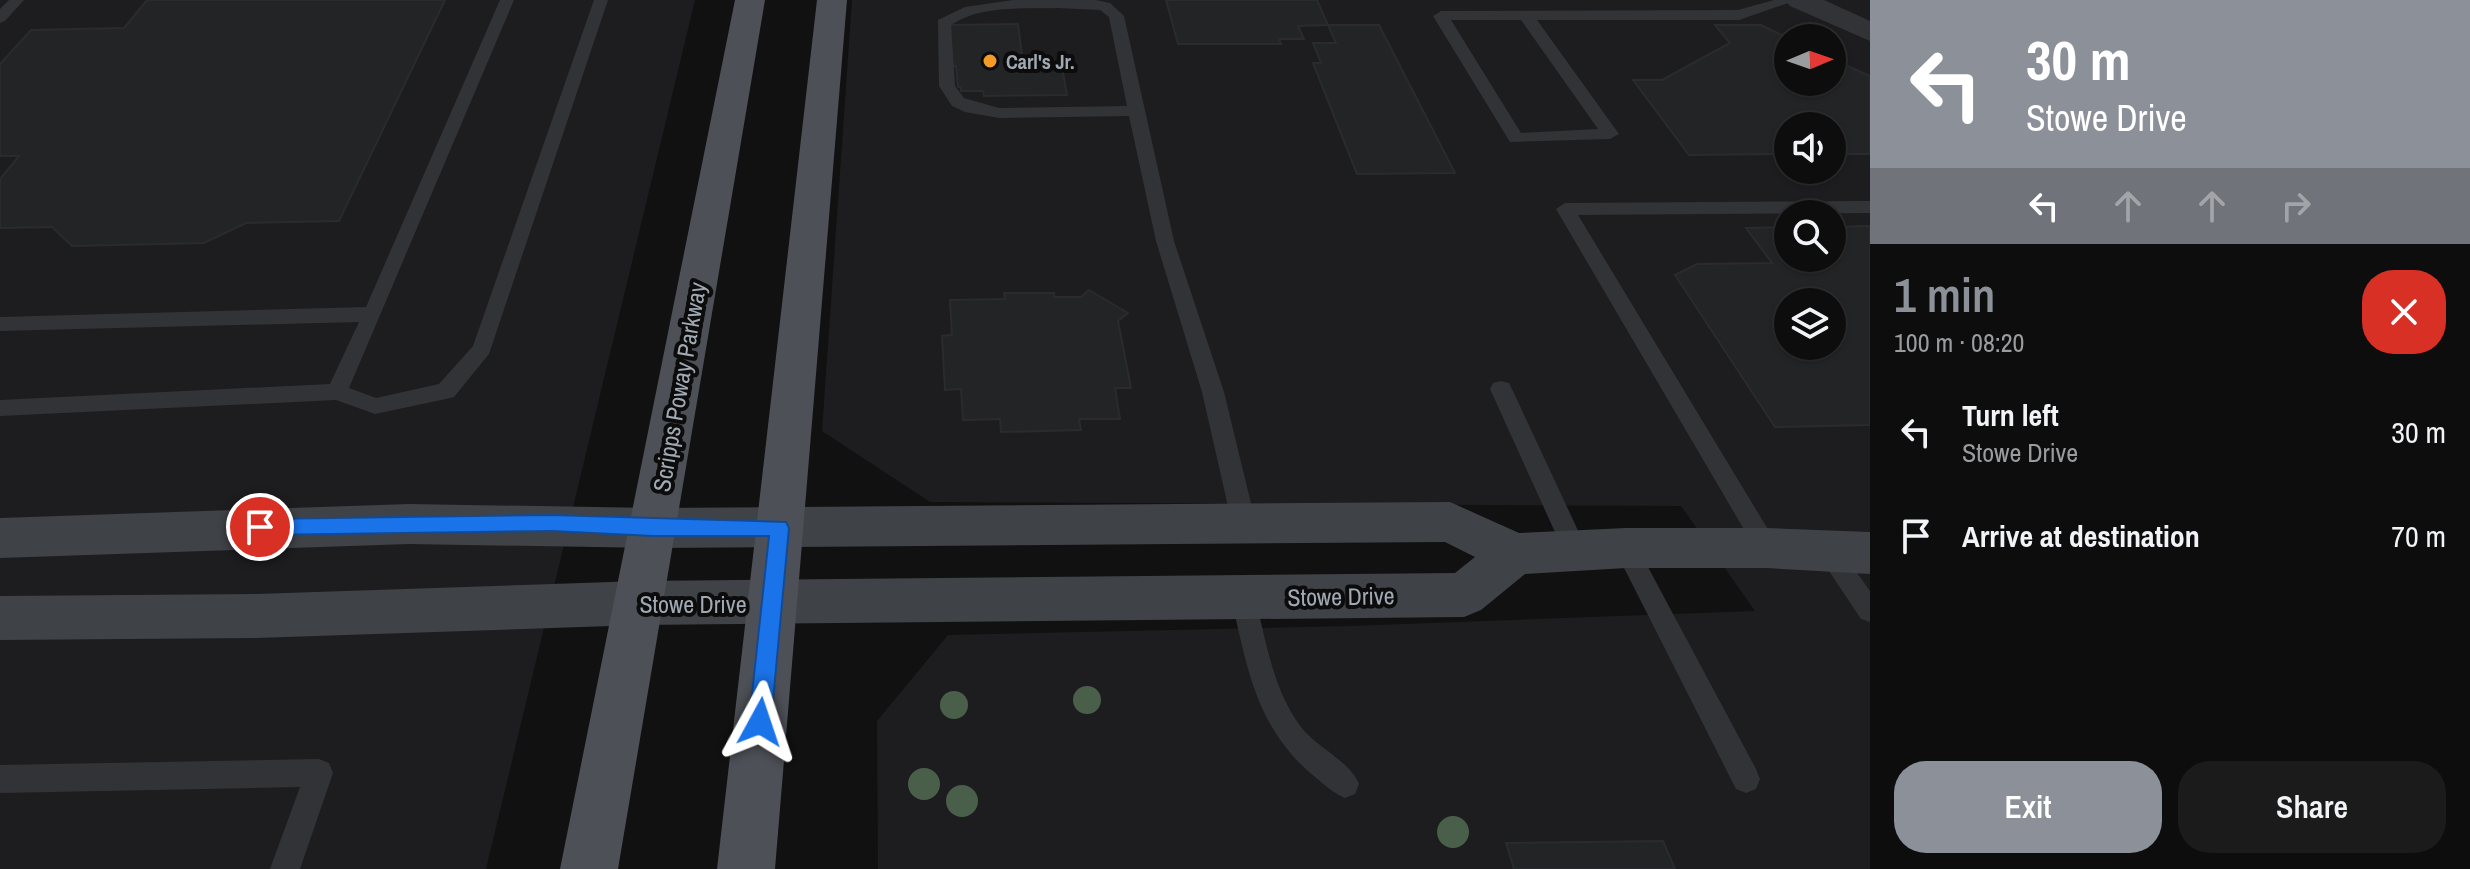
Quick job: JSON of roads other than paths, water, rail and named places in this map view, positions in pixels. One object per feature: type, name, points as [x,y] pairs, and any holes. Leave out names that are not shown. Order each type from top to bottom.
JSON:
[{"type":"main road","name":"Scripps Poway Parkway","points":[[589,869],[750,0]]},
{"type":"main road","points":[[746,869],[832,0]]},
{"type":"main road","points":[[0,538],[337,526],[552,523],[653,528],[779,528],[1450,522],[1515,554],[1626,548],[1767,548],[1850,552]]},
{"type":"main road","name":"Stowe Drive","points":[[0,618],[256,616],[640,603],[1464,595],[1515,554]]},
{"type":"street","points":[[1800,0],[1870,32]]},
{"type":"lane","points":[[0,18],[17,0]]},
{"type":"lane","points":[[337,392],[507,0]]},
{"type":"lane","points":[[0,408],[337,392],[375,406],[446,391],[482,349],[601,0]]},
{"type":"lane","points":[[1526,16],[1610,134],[1516,138],[1441,16],[1739,15],[1790,0]]},
{"type":"lane","points":[[1137,111],[986,112],[958,102],[947,86],[943,23],[956,12],[981,5],[1093,4],[1105,6],[1116,16],[1137,111],[1165,241],[1213,392],[1244,524]]},
{"type":"lane","points":[[1767,548],[1565,209],[1870,207]]},
{"type":"lane","points":[[0,324],[373,314]]},
{"type":"lane","points":[[1501,389],[1576,552]]},
{"type":"lane","points":[[1626,548],[1746,779]]},
{"type":"lane","points":[[1850,552],[1870,611]]},
{"type":"lane","points":[[1243,597],[1267,690],[1279,718],[1295,740],[1345,784]]},
{"type":"lane","points":[[0,779],[319,773],[285,869]]},
{"type":"place","name":"Carl's Jr.","points":[[990,61]]}]
